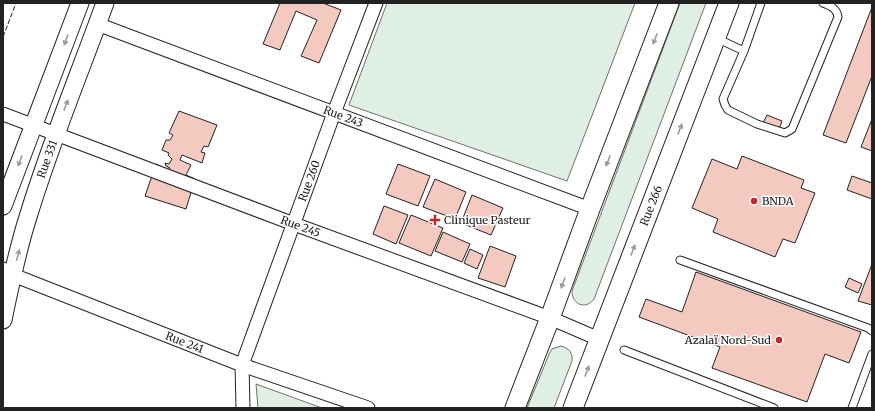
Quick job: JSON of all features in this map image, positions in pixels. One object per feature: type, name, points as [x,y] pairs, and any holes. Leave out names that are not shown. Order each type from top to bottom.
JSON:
[{"type":"main road","points":[[515,408],[669,3]]},
{"type":"main road","name":"Rue 266","points":[[573,408],[729,3]]},
{"type":"street","name":"Rue 331","points":[[3,206],[80,3]]},
{"type":"street","name":"Rue 331","points":[[3,320],[8,272],[55,134],[105,3]]},
{"type":"street","name":"Rue 260","points":[[243,408],[242,365],[376,3]]},
{"type":"street","name":"Rue 243","points":[[97,24],[590,209]]},
{"type":"street","name":"Rue 245","points":[[3,114],[294,224],[550,318],[599,339]]},
{"type":"street","name":"Rue 241","points":[[8,272],[242,365],[368,408]]},
{"type":"lane","points":[[761,3],[744,50],[723,99],[728,110],[757,124],[785,133],[792,129],[838,17],[838,14],[833,7],[823,3]]},
{"type":"lane","points":[[716,37],[744,50]]},
{"type":"lane","points":[[680,260],[868,328],[872,331]]},
{"type":"lane","points":[[624,350],[774,408]]},
{"type":"lane","points":[[852,408],[872,354]]},
{"type":"green space","points":[[387,3],[635,3],[567,181],[349,105]]},
{"type":"green space","points":[[680,3],[706,3],[594,299],[584,305],[577,303],[574,300],[572,291]]},
{"type":"green space","points":[[561,346],[570,351],[572,361],[554,408],[527,408],[550,352],[552,349]]},
{"type":"green space","points":[[256,384],[322,408],[258,408]]},
{"type":"building","points":[[280,3],[323,3],[341,10],[319,63],[301,56],[317,20],[296,11],[280,50],[263,44]]},
{"type":"building","points":[[872,7],[872,76],[846,143],[823,135]]},
{"type":"building","points":[[179,111],[217,125],[208,147],[204,146],[201,152],[205,153],[202,163],[182,155],[180,160],[191,165],[186,175],[195,179],[186,209],[145,196],[156,164],[162,167],[162,171],[168,171],[170,168],[166,166],[165,163],[169,164],[172,159],[168,155],[169,153],[162,150],[166,140],[170,140],[173,135],[169,133]]},
{"type":"building","points":[[767,115],[782,121],[779,129],[763,123]]},
{"type":"building","points":[[872,119],[872,151],[861,147]]},
{"type":"building","name":"BNDA","points":[[742,156],[804,180],[801,188],[815,193],[795,243],[783,239],[775,257],[713,232],[718,219],[692,208],[712,159],[737,169]]},
{"type":"building","points":[[398,164],[430,176],[418,206],[386,194]]},
{"type":"building","points":[[852,176],[872,183],[872,199],[847,190]]},
{"type":"building","points":[[435,179],[466,192],[455,219],[423,207]]},
{"type":"building","points":[[472,195],[503,208],[491,235],[461,223]]},
{"type":"building","points":[[384,206],[408,215],[396,244],[373,234]]},
{"type":"building","points":[[411,215],[443,228],[431,256],[399,243]]},
{"type":"building","points":[[443,232],[470,244],[462,262],[435,251]]},
{"type":"building","points":[[490,246],[516,256],[505,287],[478,278]]},
{"type":"building","points":[[470,249],[483,255],[477,269],[464,263]]},
{"type":"building","points":[[872,264],[872,305],[858,301]]},
{"type":"building","name":"Azalaï Nord-Sud","points":[[696,272],[861,332],[849,363],[825,354],[807,402],[712,368],[720,347],[639,317],[646,299],[682,312]]},
{"type":"building","points":[[849,278],[862,284],[858,293],[845,287]]},
{"type":"fence","points":[[3,37],[16,3]]},
{"type":"place","name":"BNDA","points":[[754,201]]},
{"type":"place","name":"Clinique Pasteur","points":[[435,220]]},
{"type":"place","name":"Azalaï Nord-Sud","points":[[779,340]]}]
